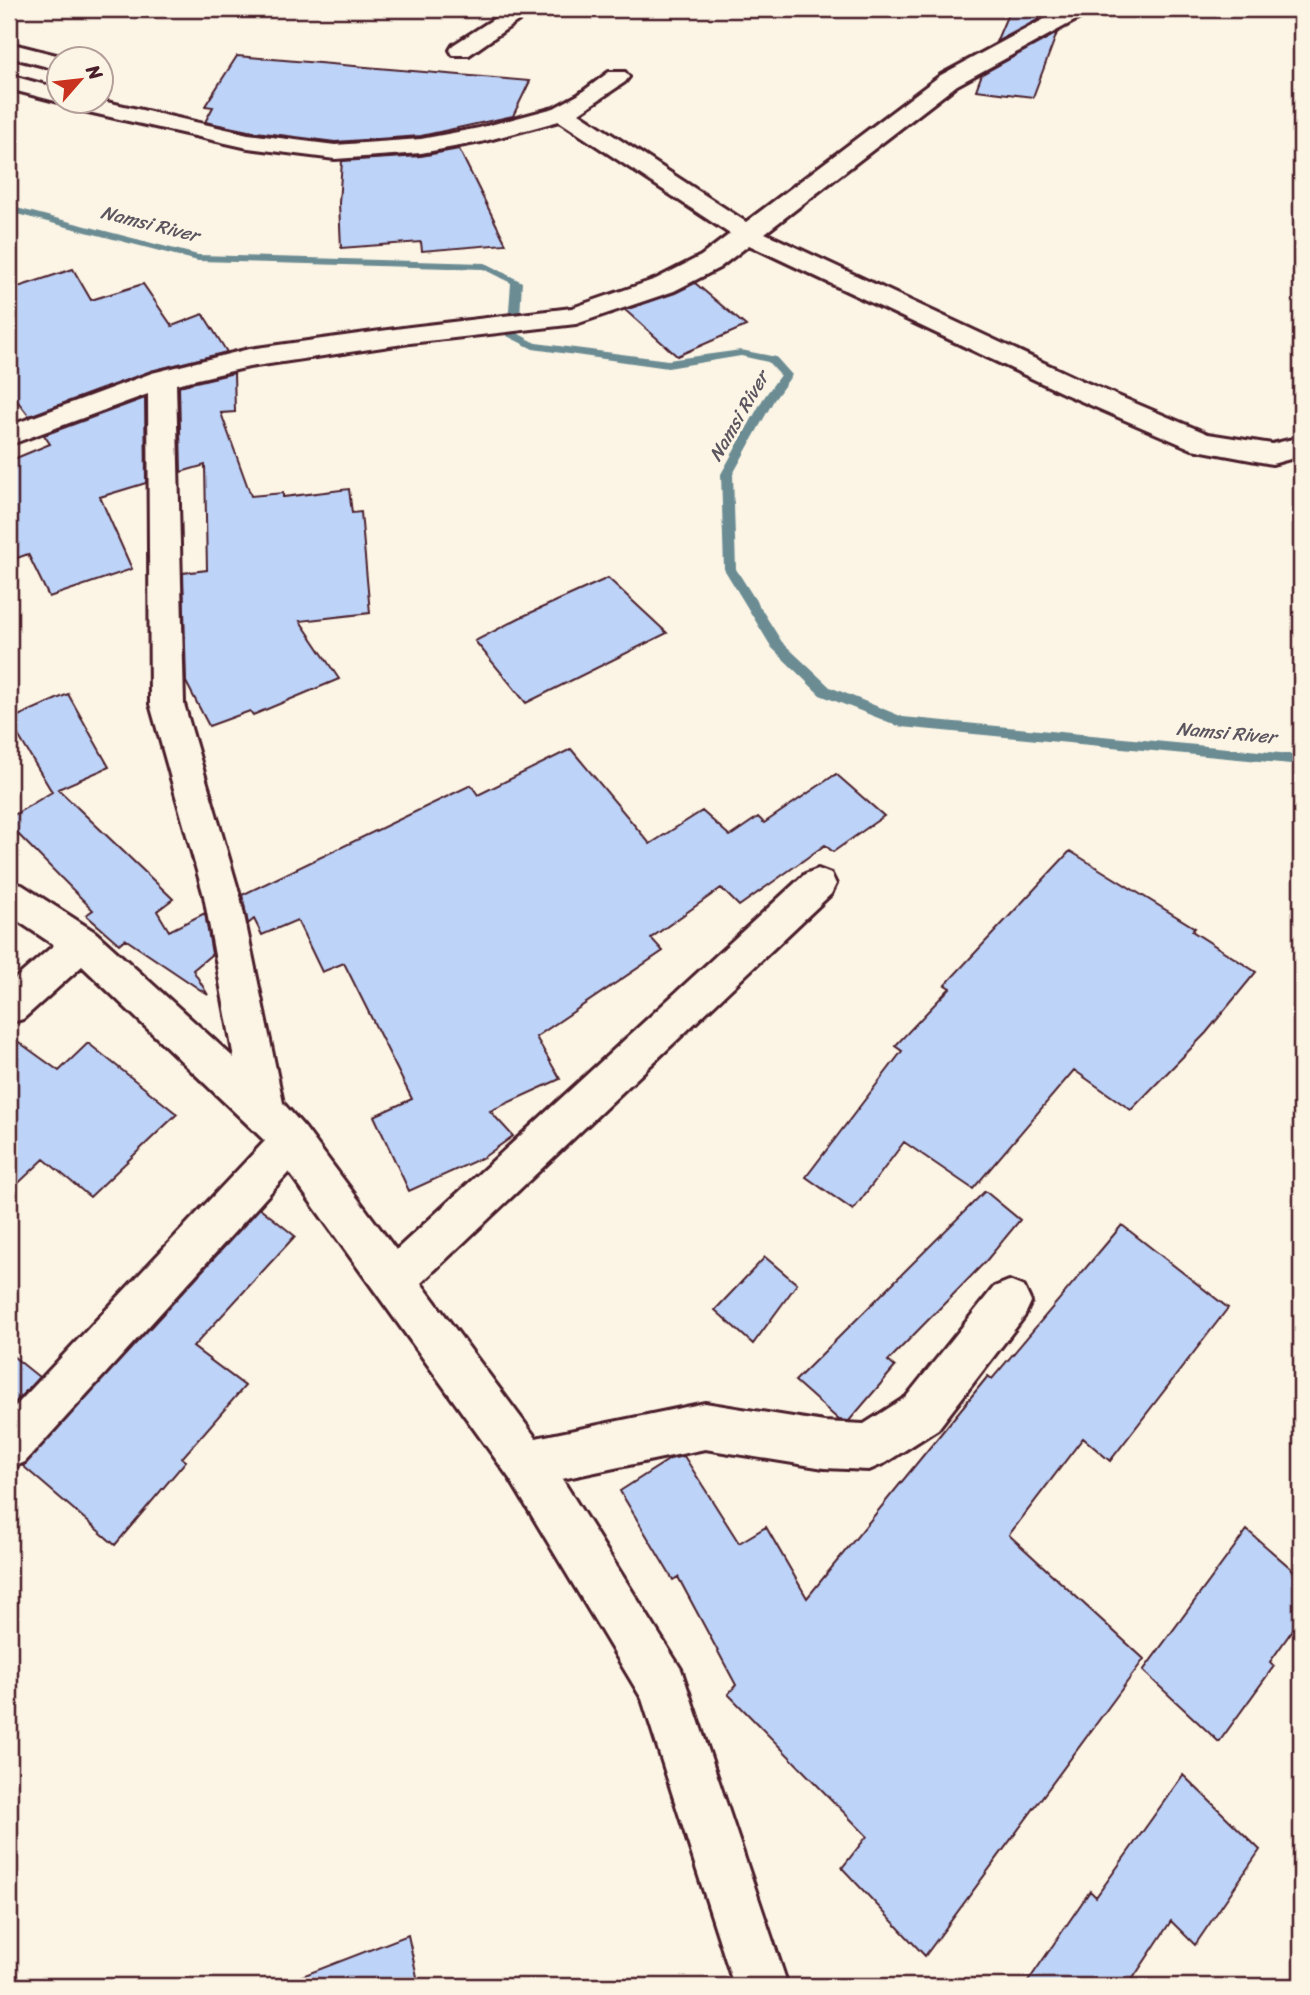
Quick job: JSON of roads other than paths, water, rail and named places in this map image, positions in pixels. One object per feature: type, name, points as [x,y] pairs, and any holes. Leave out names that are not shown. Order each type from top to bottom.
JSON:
[{"type":"street","points":[[461,50],[524,9]]},
{"type":"street","points":[[9,436],[162,379],[249,358],[410,335],[576,316],[665,285],[710,262],[949,80],[1079,9]]},
{"type":"street","points":[[9,50],[46,59]]},
{"type":"street","points":[[116,111],[248,141],[335,152],[421,146],[481,135],[562,113],[586,100],[617,77]]},
{"type":"street","points":[[9,82],[46,93]]},
{"type":"street","points":[[562,113],[747,234],[1075,388],[1202,442],[1272,454],[1301,446]]},
{"type":"street","points":[[162,379],[167,704],[222,896],[277,1126]]},
{"type":"street","points":[[392,1282],[818,884]]},
{"type":"street","points":[[9,896],[82,943],[277,1126],[526,1463],[663,1687],[761,1986]]},
{"type":"street","points":[[9,1007],[82,943]]},
{"type":"street","points":[[9,1446],[277,1126]]},
{"type":"street","points":[[526,1463],[705,1426],[824,1446],[869,1447],[922,1413],[1009,1302]]},
{"type":"waterway","name":"Namsi River","points":[[9,209],[198,258],[485,266],[517,282],[513,336],[533,346],[668,364],[741,353],[772,359],[786,375],[769,399],[727,474],[730,569],[777,645],[825,691],[901,722],[1301,760]]}]
